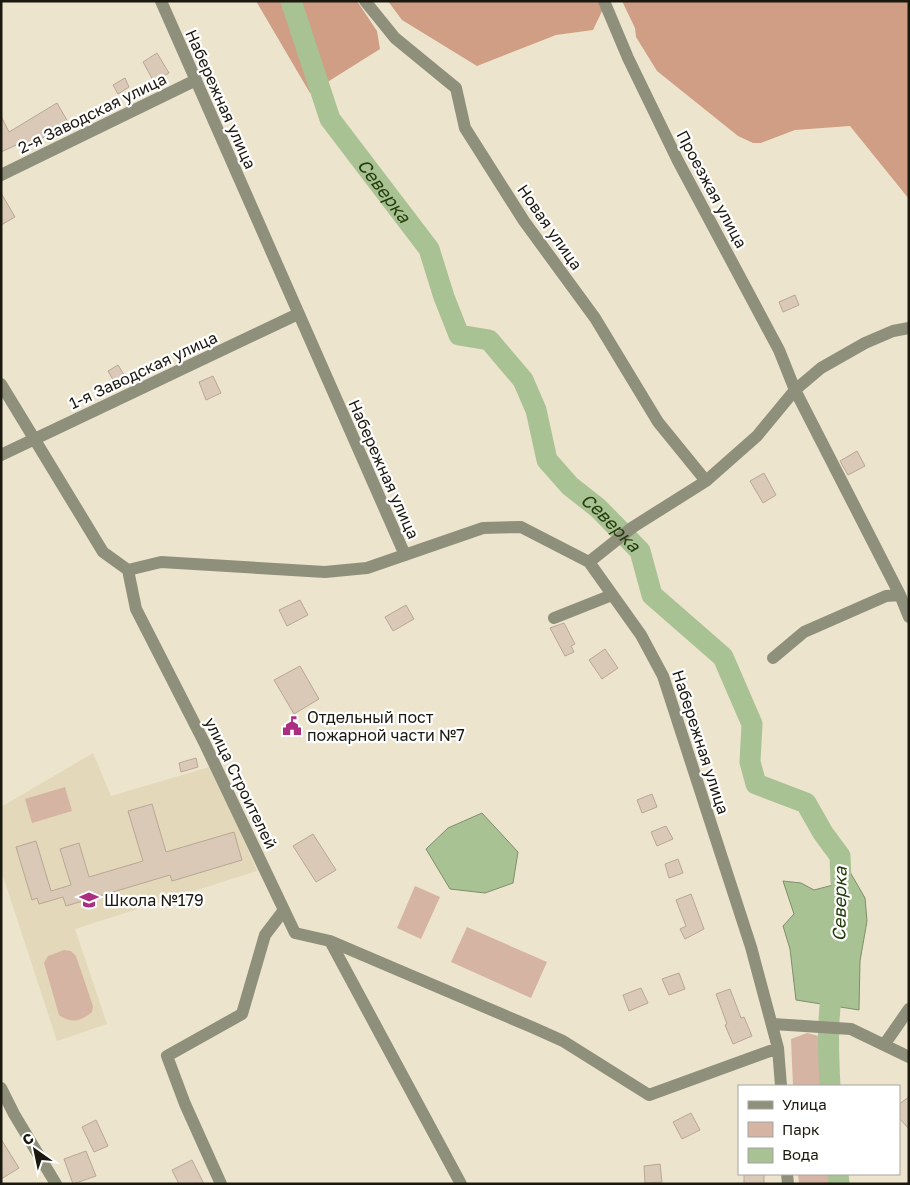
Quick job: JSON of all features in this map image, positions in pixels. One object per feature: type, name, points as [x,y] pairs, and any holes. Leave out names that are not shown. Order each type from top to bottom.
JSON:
[{"type":"street","name":"Набережная улица","points":[[161,1],[405,555],[483,528],[521,527],[589,562],[641,635],[663,676],[751,947],[773,1024],[778,1048],[781,1085]]},
{"type":"street","name":"Новая улица","points":[[365,1],[394,38],[456,88],[465,128],[524,221],[594,318],[658,422],[706,481]]},
{"type":"street","name":"Проезжая улица","points":[[604,1],[628,58],[678,161],[779,350],[794,390],[900,594],[909,617]]},
{"type":"street","name":"2-я Заводская улица","points":[[1,175],[196,80]]},
{"type":"street","name":"1-я Заводская улица","points":[[1,455],[298,314]]},
{"type":"street","points":[[589,562],[614,540],[706,481],[757,436],[794,390],[821,368],[850,350],[893,331],[909,328]]},
{"type":"street","points":[[1,384],[103,552],[128,570],[161,562],[325,572],[367,568],[405,555]]},
{"type":"street","name":"улица Строителей","points":[[128,570],[136,609],[204,742],[295,933],[330,941]]},
{"type":"street","points":[[773,658],[804,632],[886,596],[900,594]]},
{"type":"street","points":[[554,618],[612,595]]},
{"type":"street","points":[[221,1184],[185,1104],[167,1056],[242,1014],[266,936],[284,910]]},
{"type":"street","points":[[330,941],[535,1024],[650,1095],[778,1048]]},
{"type":"street","points":[[330,941],[461,1184]]},
{"type":"street","points":[[376,961],[390,958]]},
{"type":"street","points":[[884,1045],[909,1009]]},
{"type":"street","points":[[773,1024],[806,1024],[851,1029],[909,1057]]},
{"type":"street","points":[[1,1088],[14,1114],[56,1184]]},
{"type":"shaded area","points":[[256,1],[357,1],[377,31],[380,49],[310,93]]},
{"type":"shaded area","points":[[388,1],[599,1],[603,9],[593,30],[556,35],[477,66],[402,20]]},
{"type":"shaded area","points":[[622,1],[909,1],[909,199],[850,126],[795,130],[761,143],[753,143],[738,136],[657,71],[636,37],[635,28]]},
{"type":"shaded area","name":"Школа №179","points":[[93,753],[111,796],[213,766],[257,871],[75,929],[107,1024],[57,1041],[1,870],[1,807]]},
{"type":"green space","points":[[65,787],[72,811],[32,823],[25,799]]},
{"type":"green space","points":[[415,886],[440,897],[421,939],[397,928]]},
{"type":"green space","points":[[467,927],[547,962],[531,998],[451,962]]},
{"type":"green space","points":[[64,950],[71,951],[76,956],[93,1006],[92,1012],[84,1018],[76,1020],[68,1020],[59,1015],[44,963],[48,956]]},
{"type":"green space","points":[[807,1033],[819,1036],[822,1085],[793,1085],[791,1039]]},
{"type":"green space","points":[[798,1175],[831,1175],[831,1184],[799,1184]]},
{"type":"water","points":[[482,813],[518,852],[513,883],[485,893],[450,889],[426,849],[448,828]]},
{"type":"water","points":[[839,853],[865,898],[867,921],[860,961],[859,1010],[796,1000],[790,949],[783,926],[794,914],[783,881],[801,883],[814,890],[837,884]]},
{"type":"building","points":[[157,53],[169,73],[154,82],[143,62]]},
{"type":"building","points":[[125,78],[129,87],[118,94],[113,85]]},
{"type":"building","points":[[57,103],[68,122],[27,148],[23,142],[1,152],[1,116],[9,132]]},
{"type":"building","points":[[1,193],[15,217],[1,225]]},
{"type":"building","points":[[795,295],[799,305],[783,312],[779,302]]},
{"type":"building","points":[[118,365],[126,378],[116,385],[108,371]]},
{"type":"building","points":[[213,376],[221,393],[206,400],[199,382]]},
{"type":"building","points":[[857,451],[865,466],[848,475],[840,461]]},
{"type":"building","points":[[764,473],[776,495],[763,503],[750,481]]},
{"type":"building","points":[[300,600],[308,615],[287,626],[279,610]]},
{"type":"building","points":[[406,605],[414,619],[393,631],[385,617]]},
{"type":"building","points":[[564,623],[575,644],[571,646],[574,652],[565,656],[550,628]]},
{"type":"building","points":[[605,649],[618,668],[602,679],[589,660]]},
{"type":"building","points":[[300,666],[319,699],[294,714],[274,680]]},
{"type":"building","points":[[196,758],[198,767],[181,772],[179,763]]},
{"type":"building","points":[[652,794],[657,807],[642,813],[637,800]]},
{"type":"building","points":[[152,804],[166,852],[234,832],[242,860],[172,881],[170,875],[66,906],[63,897],[39,904],[37,898],[32,900],[16,847],[36,841],[51,891],[71,885],[60,849],[79,843],[89,877],[143,861],[128,811]]},
{"type":"building","points":[[666,826],[673,839],[657,846],[651,832]]},
{"type":"building","points":[[313,834],[336,870],[316,882],[293,846]]},
{"type":"building","points":[[678,859],[683,873],[669,878],[665,864]]},
{"type":"building","points":[[691,894],[704,929],[685,939],[680,929],[686,926],[676,900]]},
{"type":"building","points":[[679,973],[685,989],[669,995],[662,979]]},
{"type":"building","points":[[641,988],[648,1003],[629,1011],[623,995]]},
{"type":"building","points":[[730,989],[741,1018],[744,1017],[752,1036],[733,1044],[716,994]]},
{"type":"building","points":[[909,1097],[909,1129],[900,1119],[900,1103]]},
{"type":"building","points":[[691,1113],[700,1130],[682,1139],[673,1122]]},
{"type":"building","points":[[96,1120],[108,1146],[94,1152],[82,1127]]},
{"type":"building","points":[[1,1139],[19,1168],[1,1179]]},
{"type":"building","points":[[86,1151],[96,1176],[73,1184],[64,1159]]},
{"type":"building","points":[[192,1160],[204,1184],[179,1184],[172,1170]]},
{"type":"building","points":[[660,1164],[662,1182],[645,1183],[644,1166]]},
{"type":"building","points":[[744,1175],[764,1175],[764,1184],[744,1184]]},
{"type":"waterway","name":"Северка","points":[[291,1],[330,119],[429,249],[444,297],[459,335],[489,340],[523,380],[536,410],[547,460],[570,486],[598,508],[640,551],[652,595],[723,657],[752,724],[750,762],[756,784],[806,803],[823,833],[840,856],[841,882]]},
{"type":"waterway","name":"Северка","points":[[830,1085],[830,1004],[834,977]]},
{"type":"waterway","name":"Северка","points":[[838,1175],[839,1184]]},
{"type":"place","name":"Отдельный пост пожарной части №7","points":[[292,726]]},
{"type":"place","name":"Школа №179","points":[[89,900]]}]
